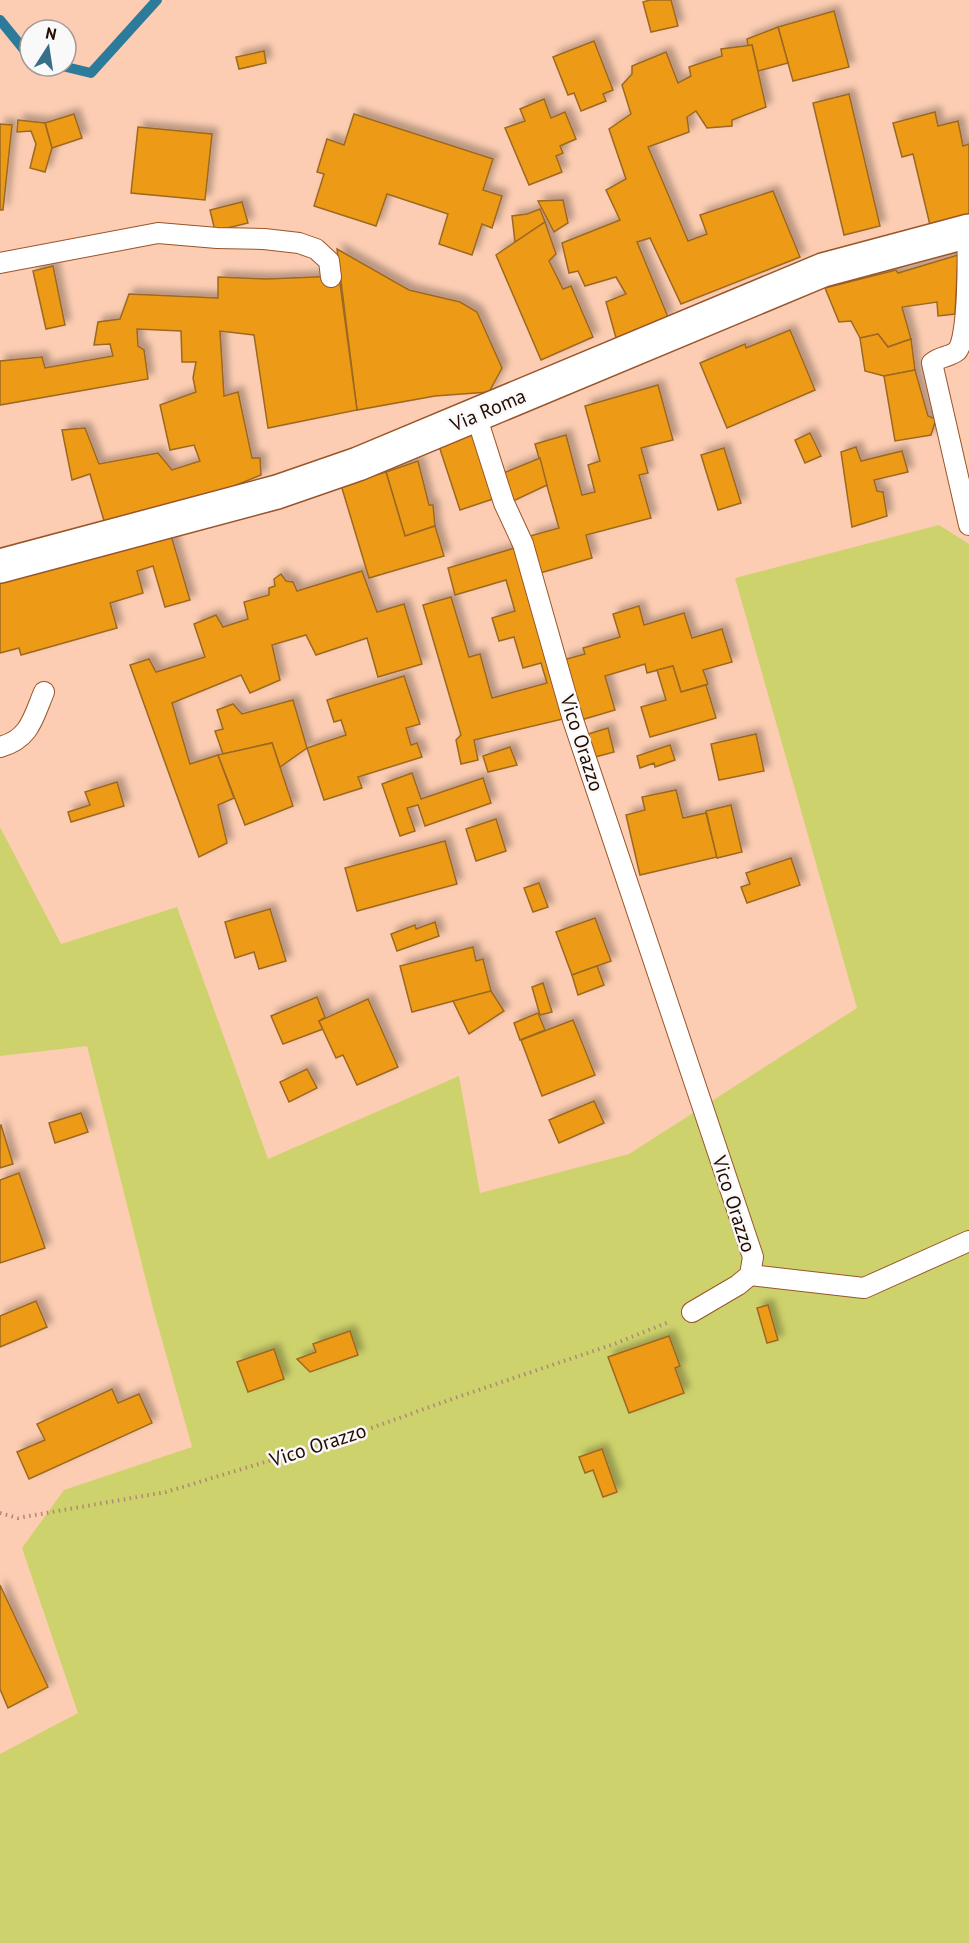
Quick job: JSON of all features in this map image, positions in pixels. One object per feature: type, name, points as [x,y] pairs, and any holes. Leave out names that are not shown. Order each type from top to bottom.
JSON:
[{"type":"street","name":"Via Roma","points":[[0,566],[277,492],[358,464],[823,270],[968,231]]},
{"type":"lane","points":[[968,231],[968,318],[963,341],[957,351],[938,358],[932,363],[969,525]]},
{"type":"lane","points":[[0,263],[158,233],[299,243],[316,249],[329,261],[331,277]]},
{"type":"lane","name":"Vico Orazzo","points":[[476,415],[504,503],[523,544],[573,720],[753,1257],[750,1275],[738,1285],[692,1312]]},
{"type":"lane","points":[[0,747],[12,744],[26,734],[44,692]]},
{"type":"lane","points":[[750,1275],[864,1288],[969,1241]]},
{"type":"path","name":"Vico Orazzo","points":[[0,1513],[18,1518],[177,1489],[338,1440],[614,1344],[692,1312]]},
{"type":"green space","points":[[939,525],[969,544],[969,1943],[0,1943],[0,1754],[78,1713],[22,1548],[64,1490],[192,1447],[153,1308],[87,1046],[0,1056],[0,827],[61,944],[177,907],[268,1159],[459,1076],[480,1193],[629,1154],[857,1008],[735,578]]},
{"type":"building","points":[[671,0],[678,26],[651,32],[643,2]]},
{"type":"building","points":[[834,11],[849,67],[793,81],[778,27]]},
{"type":"building","points":[[778,27],[788,63],[758,71],[752,45],[748,46],[747,39]]},
{"type":"building","points":[[594,41],[613,90],[603,94],[606,101],[581,111],[574,93],[568,95],[553,57]]},
{"type":"building","points":[[752,45],[766,107],[732,120],[732,126],[707,128],[696,111],[687,117],[689,132],[648,147],[688,241],[707,234],[700,215],[773,191],[800,257],[681,304],[650,238],[637,242],[668,317],[616,338],[606,302],[626,294],[616,277],[585,286],[578,271],[569,273],[562,243],[620,220],[606,190],[626,179],[609,129],[631,114],[622,85],[632,74],[632,66],[666,52],[678,83],[691,76],[689,67],[722,56],[721,49]]},
{"type":"building","points":[[264,51],[266,63],[239,69],[236,57]]},
{"type":"building","points":[[849,94],[880,226],[844,235],[813,103]]},
{"type":"building","points":[[544,99],[551,118],[565,112],[576,139],[560,146],[563,153],[556,156],[562,172],[529,185],[505,128],[525,121],[520,109]]},
{"type":"building","points":[[935,112],[938,126],[958,121],[963,146],[969,144],[969,215],[930,225],[913,154],[902,157],[893,123]]},
{"type":"building","points":[[74,114],[82,138],[52,148],[45,123]]},
{"type":"building","points":[[354,114],[493,159],[483,190],[502,196],[492,228],[482,224],[472,255],[439,244],[448,214],[387,194],[376,226],[314,206],[324,174],[317,172],[327,139],[344,145]]},
{"type":"building","points":[[18,120],[45,123],[52,148],[45,172],[30,168],[36,144],[31,131],[17,132]]},
{"type":"building","points":[[0,124],[12,125],[3,210],[0,210]]},
{"type":"building","points":[[138,127],[212,134],[205,200],[131,193]]},
{"type":"building","points":[[563,200],[568,223],[554,232],[538,201]]},
{"type":"building","points":[[242,202],[248,223],[215,231],[210,210]]},
{"type":"building","points":[[540,209],[545,222],[515,242],[512,216]]},
{"type":"building","points":[[545,222],[556,254],[549,261],[563,289],[571,286],[593,337],[541,360],[496,255]]},
{"type":"building","points":[[337,249],[409,290],[460,302],[477,312],[502,368],[489,392],[435,396],[357,410]]},
{"type":"building","points":[[958,255],[955,314],[938,316],[937,302],[902,307],[911,339],[888,347],[878,334],[860,338],[851,321],[839,322],[825,288],[896,270],[898,273]]},
{"type":"building","points":[[53,266],[65,325],[46,329],[33,271]]},
{"type":"building","points":[[339,276],[357,410],[268,428],[254,335],[220,331],[224,396],[238,392],[252,458],[260,458],[261,475],[205,498],[105,524],[90,474],[72,480],[62,430],[85,428],[99,464],[158,453],[172,470],[200,461],[194,445],[170,450],[160,405],[196,392],[193,378],[196,362],[182,362],[181,331],[137,329],[138,346],[144,350],[148,379],[0,405],[0,361],[42,357],[45,368],[113,356],[110,344],[94,345],[98,322],[120,319],[129,294],[218,298],[218,277],[266,279]]},
{"type":"building","points":[[790,330],[815,390],[727,428],[700,363],[745,344],[746,348]]},
{"type":"building","points":[[878,334],[888,347],[911,339],[915,370],[884,376],[865,371],[860,338]]},
{"type":"building","points":[[915,370],[928,416],[936,419],[931,435],[895,441],[884,376]]},
{"type":"building","points":[[658,385],[673,440],[641,448],[648,473],[639,475],[651,518],[586,535],[592,558],[540,573],[530,536],[559,528],[535,444],[566,435],[582,495],[595,492],[588,465],[600,461],[585,406]]},
{"type":"building","points":[[474,431],[496,498],[460,510],[438,443]]},
{"type":"building","points":[[810,433],[821,456],[805,463],[795,440]]},
{"type":"building","points":[[856,447],[861,461],[902,451],[908,472],[874,480],[877,491],[883,492],[887,516],[852,527],[841,452]]},
{"type":"building","points":[[724,448],[741,503],[718,510],[701,455]]},
{"type":"building","points":[[540,458],[547,485],[509,503],[501,474]]},
{"type":"building","points":[[418,461],[429,505],[433,505],[435,526],[405,536],[386,472]]},
{"type":"building","points":[[386,472],[405,536],[435,526],[444,556],[369,578],[341,485]]},
{"type":"building","points":[[170,532],[190,600],[165,607],[153,566],[137,571],[143,593],[110,603],[117,628],[21,655],[19,648],[0,653],[0,581]]},
{"type":"building","points":[[518,547],[567,718],[474,740],[478,760],[461,764],[456,740],[461,735],[423,605],[451,597],[469,657],[480,654],[492,698],[547,683],[541,663],[523,668],[514,637],[499,641],[492,618],[515,611],[506,580],[455,595],[448,568]]},
{"type":"building","points":[[362,571],[377,612],[404,604],[422,664],[378,677],[367,638],[316,655],[306,635],[272,645],[280,680],[250,693],[241,675],[172,703],[190,764],[218,755],[234,798],[218,805],[227,843],[199,857],[130,665],[149,659],[156,672],[205,657],[194,624],[216,615],[223,627],[248,619],[244,602],[269,595],[269,588],[275,586],[274,579],[281,574],[286,581],[293,582],[297,591]]},
{"type":"building","points":[[639,606],[644,625],[684,613],[692,638],[722,629],[732,662],[703,670],[708,684],[681,692],[673,666],[647,673],[645,664],[605,676],[615,710],[581,720],[563,660],[585,654],[583,648],[620,637],[613,614]]},
{"type":"building","points":[[673,666],[681,692],[706,685],[716,718],[650,737],[641,707],[666,700],[657,670]]},
{"type":"building","points":[[404,676],[420,724],[406,728],[411,745],[417,743],[422,757],[358,777],[362,788],[324,800],[307,748],[346,735],[341,720],[334,722],[327,700]]},
{"type":"building","points":[[293,700],[307,748],[280,767],[272,743],[223,754],[215,731],[223,729],[217,710],[233,704],[242,714]]},
{"type":"building","points":[[608,728],[614,752],[595,757],[588,734]]},
{"type":"building","points":[[756,734],[764,771],[719,780],[711,744]]},
{"type":"building","points":[[272,743],[293,806],[245,825],[218,755]]},
{"type":"building","points":[[670,745],[675,760],[655,767],[654,763],[640,768],[637,756]]},
{"type":"building","points":[[510,747],[517,765],[488,772],[483,756]]},
{"type":"building","points":[[412,773],[421,799],[483,778],[491,803],[425,826],[418,805],[407,808],[415,831],[400,836],[382,784]]},
{"type":"building","points":[[117,782],[124,806],[71,822],[68,812],[90,805],[85,792]]},
{"type":"building","points":[[676,790],[683,818],[706,813],[717,857],[640,875],[626,815],[645,810],[642,797]]},
{"type":"building","points":[[731,805],[742,852],[717,858],[706,811]]},
{"type":"building","points":[[496,819],[506,851],[476,861],[466,829]]},
{"type":"building","points":[[445,841],[457,884],[357,911],[345,868]]},
{"type":"building","points":[[791,858],[800,885],[747,903],[741,887],[750,884],[746,873]]},
{"type":"building","points":[[539,883],[548,907],[533,912],[524,888]]},
{"type":"building","points":[[270,909],[286,961],[259,969],[254,952],[235,958],[225,922]]},
{"type":"building","points":[[595,918],[611,961],[572,975],[556,932]]},
{"type":"building","points":[[435,922],[439,936],[397,951],[391,934],[415,925],[416,929]]},
{"type":"building","points":[[473,947],[476,961],[483,959],[491,991],[412,1012],[400,966]]},
{"type":"building","points":[[597,966],[604,985],[578,995],[572,975]]},
{"type":"building","points":[[543,983],[552,1012],[540,1015],[532,987]]},
{"type":"building","points":[[491,991],[504,1011],[469,1034],[453,1001]]},
{"type":"building","points":[[317,997],[325,1017],[319,1021],[323,1029],[283,1044],[271,1016]]},
{"type":"building","points":[[368,999],[398,1067],[357,1085],[343,1055],[336,1058],[319,1021]]},
{"type":"building","points":[[538,1013],[545,1030],[520,1040],[514,1023]]},
{"type":"building","points":[[573,1020],[595,1075],[542,1096],[521,1040]]},
{"type":"building","points":[[307,1069],[317,1088],[289,1102],[280,1082]]},
{"type":"building","points":[[594,1101],[604,1123],[559,1143],[549,1120]]},
{"type":"building","points":[[81,1113],[88,1132],[55,1143],[49,1123]]},
{"type":"building","points":[[0,1126],[13,1164],[0,1168]]},
{"type":"building","points":[[19,1173],[45,1248],[0,1263],[0,1180]]},
{"type":"building","points":[[36,1301],[47,1327],[0,1347],[0,1316]]},
{"type":"building","points":[[768,1305],[778,1340],[767,1343],[757,1308]]},
{"type":"building","points":[[350,1331],[358,1355],[310,1372],[297,1359],[316,1352],[313,1344]]},
{"type":"building","points":[[669,1336],[680,1366],[675,1368],[684,1393],[629,1413],[608,1357]]},
{"type":"building","points":[[274,1349],[284,1379],[248,1392],[237,1362]]},
{"type":"building","points":[[112,1389],[118,1403],[139,1394],[152,1423],[29,1479],[17,1452],[45,1440],[37,1424]]},
{"type":"building","points":[[602,1449],[617,1492],[603,1497],[593,1470],[585,1473],[579,1457]]},
{"type":"building","points":[[0,1585],[48,1687],[8,1708],[0,1689]]},
{"type":"waterway","points":[[78,70],[91,73],[157,0]]},
{"type":"waterway","points":[[0,20],[18,42]]}]
